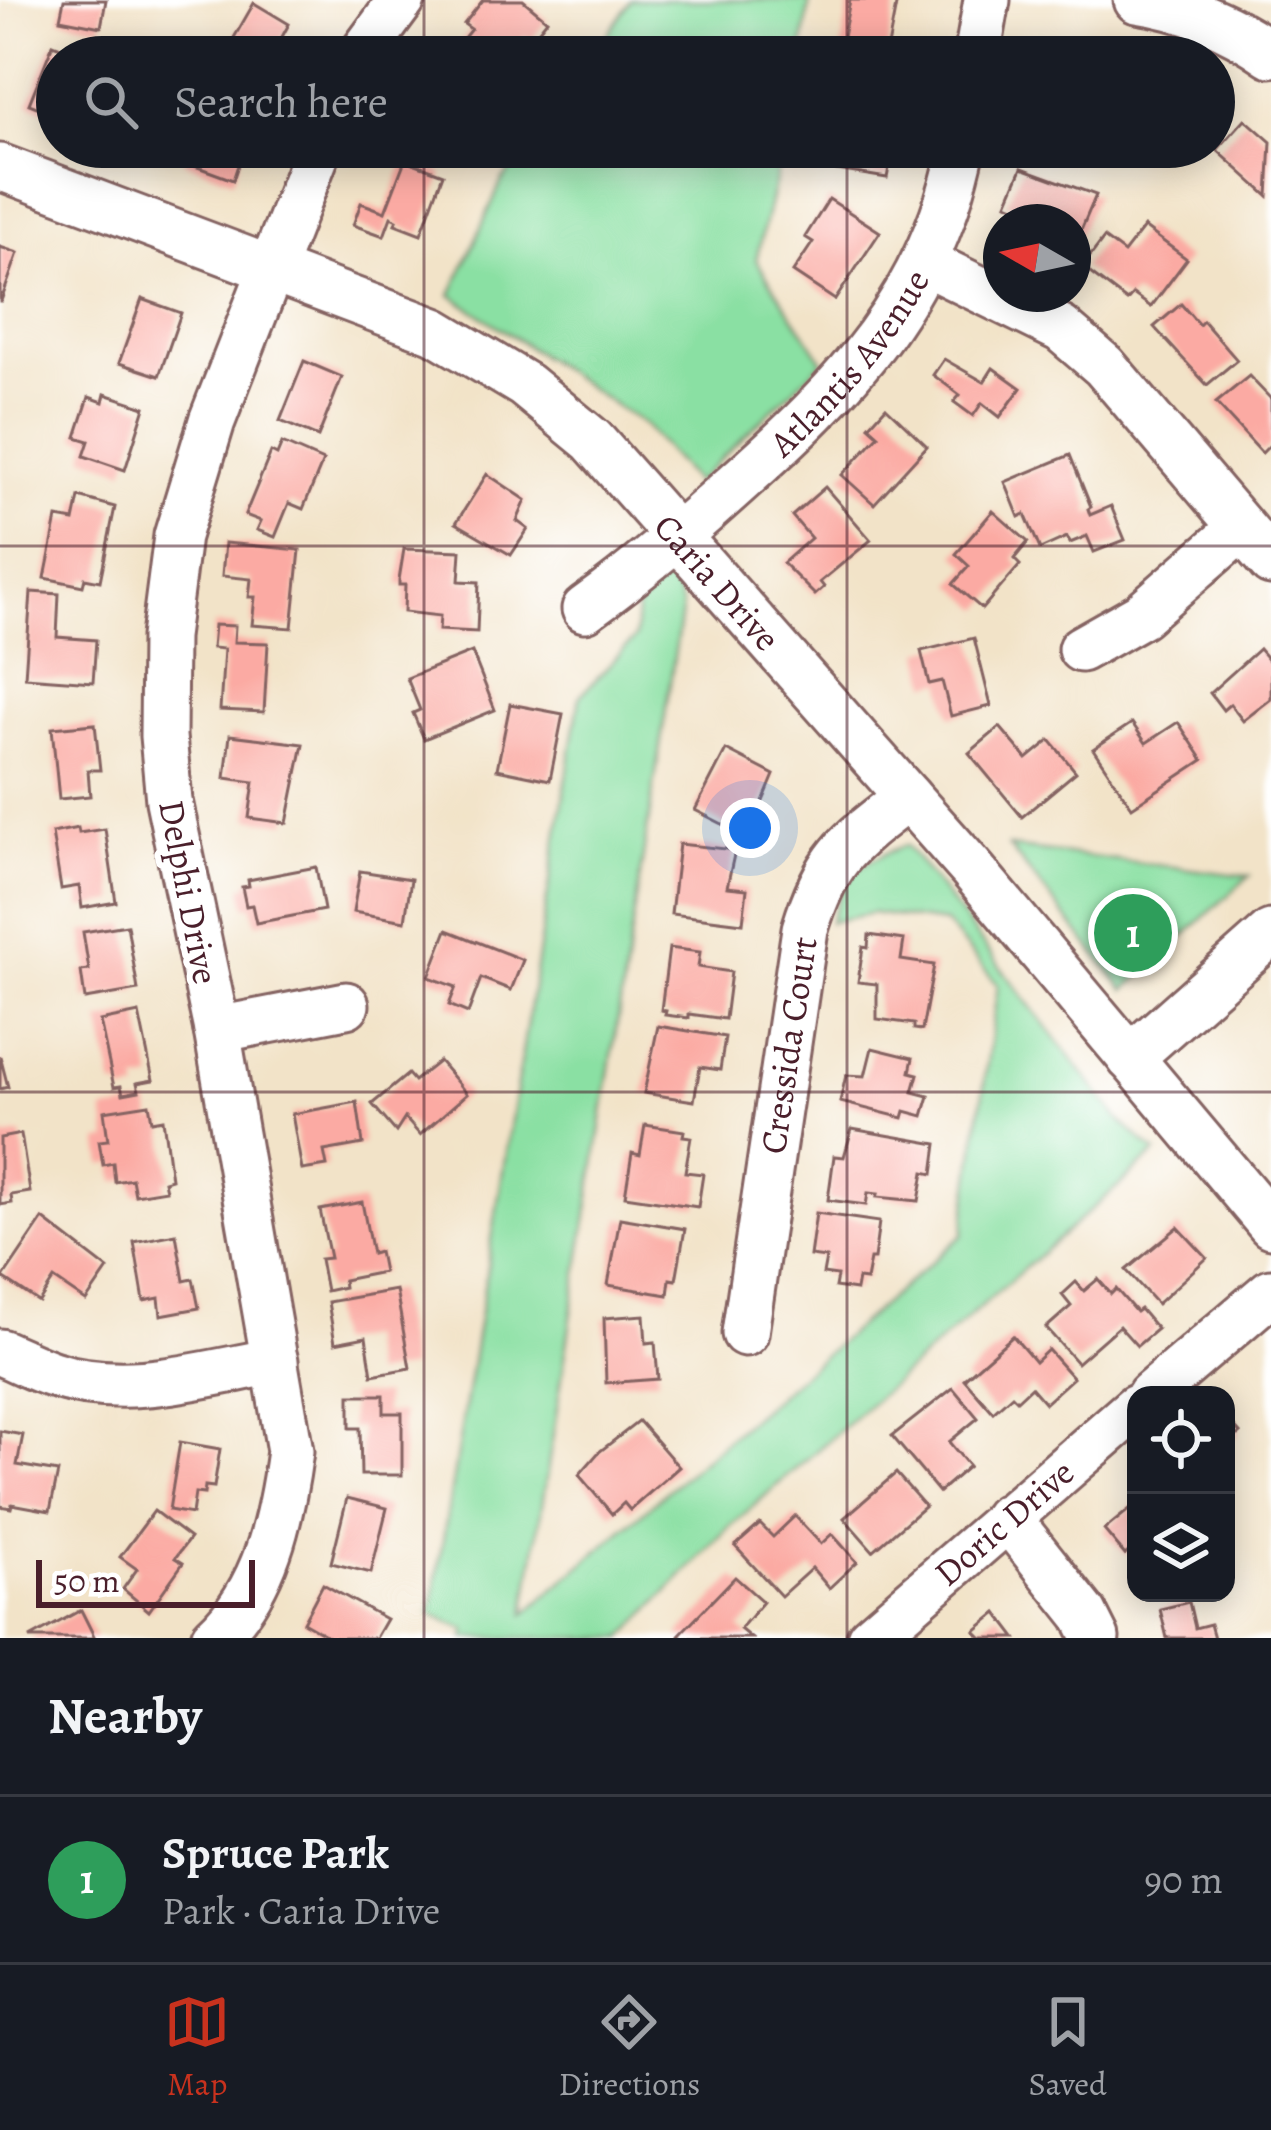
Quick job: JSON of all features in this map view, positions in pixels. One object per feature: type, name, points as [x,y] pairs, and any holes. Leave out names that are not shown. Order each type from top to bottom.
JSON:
[{"type":"street","points":[[375,36],[402,0]]},
{"type":"street","points":[[981,36],[987,0]]},
{"type":"street","points":[[1137,0],[1180,8],[1244,35],[1271,54]]},
{"type":"street","name":"Caria Drive","points":[[0,167],[435,331],[525,385],[592,440],[908,797],[1271,1225]]},
{"type":"street","name":"Delphi Drive","points":[[214,1638],[260,1573],[282,1514],[290,1450],[218,1030],[169,801],[163,736],[164,637],[177,536],[212,422],[311,168]]},
{"type":"street","name":"Atlantis Avenue","points":[[585,609],[646,565],[813,416],[875,344],[926,263],[958,168]]},
{"type":"street","points":[[926,263],[1061,329],[1076,341],[1104,366],[1271,562]]},
{"type":"street","points":[[1081,649],[1141,616],[1241,528]]},
{"type":"street","name":"Cressida Court","points":[[746,1333],[806,929],[818,887],[838,853],[908,797]]},
{"type":"street","points":[[1130,1058],[1271,933]]},
{"type":"street","points":[[218,1030],[346,1005]]},
{"type":"street","points":[[1161,1386],[1271,1292]]},
{"type":"street","points":[[0,1352],[53,1375],[101,1384],[150,1384],[275,1360]]},
{"type":"street","name":"Doric Drive","points":[[870,1638],[1127,1415]]},
{"type":"street","points":[[1007,1517],[1084,1614],[1096,1638]]},
{"type":"green space","points":[[631,0],[810,0],[804,36],[607,36]]},
{"type":"green space","points":[[513,168],[778,168],[756,260],[823,361],[695,483],[644,425],[451,295],[502,181]]},
{"type":"green space","points":[[670,569],[682,606],[525,1614],[963,1235],[998,985],[945,923],[872,913],[830,922],[848,881],[865,865],[906,845],[1120,1121],[1156,1153],[727,1529],[623,1638],[465,1638],[467,1630],[431,1614],[580,696],[635,638],[637,609]]},
{"type":"green space","points":[[1009,847],[1249,876],[1125,990]]},
{"type":"building","points":[[64,0],[106,0],[101,27],[60,19]]},
{"type":"building","points":[[483,0],[523,0],[547,20],[534,36],[465,36],[471,29],[464,24]]},
{"type":"building","points":[[850,0],[897,0],[890,36],[843,36]]},
{"type":"building","points":[[254,3],[289,24],[282,36],[235,36]]},
{"type":"building","points":[[1245,119],[1271,142],[1268,196],[1235,166],[1235,130]]},
{"type":"building","points":[[200,168],[237,168],[233,180]]},
{"type":"building","points":[[402,168],[443,174],[421,234],[395,224],[397,220],[391,217],[384,236],[353,225],[361,203],[385,212]]},
{"type":"building","points":[[824,168],[889,168],[887,178]]},
{"type":"building","points":[[1022,168],[1096,195],[1091,207],[1007,203]]},
{"type":"building","points":[[829,199],[880,232],[835,300],[793,272],[813,242],[805,237]]},
{"type":"building","points":[[1144,227],[1187,259],[1151,307],[1133,294],[1127,301],[1091,274],[1091,255],[1104,238],[1124,253]]},
{"type":"building","points":[[0,247],[18,253],[1,301],[0,301]]},
{"type":"building","points":[[142,299],[181,313],[159,376],[119,363]]},
{"type":"building","points":[[1181,304],[1237,360],[1207,385],[1154,327]]},
{"type":"building","points":[[944,359],[984,382],[993,368],[1021,388],[1000,417],[982,403],[973,416],[954,402],[960,395],[933,375]]},
{"type":"building","points":[[304,361],[342,377],[318,437],[280,421]]},
{"type":"building","points":[[1249,376],[1271,399],[1271,444],[1262,453],[1216,403]]},
{"type":"building","points":[[105,394],[145,407],[125,470],[84,456],[89,441],[76,437],[89,397],[103,402]]},
{"type":"building","points":[[886,407],[927,446],[874,504],[842,475],[879,435],[869,426]]},
{"type":"building","points":[[282,443],[323,461],[303,509],[289,503],[275,537],[257,530],[261,521],[245,515],[271,452],[277,455]]},
{"type":"building","points":[[1070,455],[1090,515],[1111,506],[1125,540],[1094,552],[1087,536],[1070,543],[1067,537],[1040,549],[1025,514],[1019,517],[1005,482]]},
{"type":"building","points":[[487,474],[526,500],[517,521],[528,529],[511,555],[456,523]]},
{"type":"building","points":[[825,487],[871,540],[820,582],[824,587],[815,595],[783,563],[811,538],[792,516]]},
{"type":"building","points":[[79,497],[115,507],[100,581],[85,578],[83,586],[45,578],[57,518],[74,521]]},
{"type":"building","points":[[993,511],[1028,542],[1014,559],[1020,565],[982,609],[953,584],[969,566],[956,554]]},
{"type":"building","points":[[225,543],[300,550],[292,628],[252,625],[255,597],[249,597],[251,579],[222,576]]},
{"type":"building","points":[[404,549],[461,551],[459,581],[479,582],[477,632],[439,630],[440,616],[404,612],[405,585],[399,585],[399,580]]},
{"type":"building","points":[[31,592],[59,594],[57,637],[96,640],[93,682],[25,677]]},
{"type":"building","points":[[214,625],[235,626],[234,642],[268,643],[264,712],[220,710],[224,649],[212,648]]},
{"type":"building","points":[[974,638],[991,706],[951,716],[942,681],[929,684],[921,651]]},
{"type":"building","points":[[1259,649],[1271,663],[1271,699],[1243,721],[1230,704],[1223,710],[1210,693]]},
{"type":"building","points":[[472,652],[495,710],[424,739],[413,713],[420,710],[407,678]]},
{"type":"building","points":[[510,704],[563,714],[550,780],[497,769]]},
{"type":"building","points":[[1178,722],[1203,760],[1132,807],[1093,749],[1132,723],[1146,743]]},
{"type":"building","points":[[95,724],[100,770],[88,770],[90,796],[59,799],[52,728]]},
{"type":"building","points":[[1000,727],[1027,759],[1050,740],[1076,772],[1022,817],[969,753]]},
{"type":"building","points":[[230,735],[303,744],[287,823],[249,818],[254,782],[225,778]]},
{"type":"building","points":[[726,750],[774,775],[748,837],[695,810]]},
{"type":"building","points":[[78,828],[79,833],[105,829],[116,902],[82,908],[79,886],[61,889],[52,833]]},
{"type":"building","points":[[679,844],[735,850],[727,887],[747,889],[743,923],[671,914]]},
{"type":"building","points":[[316,867],[324,910],[256,923],[242,887],[249,886],[248,880]]},
{"type":"building","points":[[360,871],[411,879],[405,921],[353,912]]},
{"type":"building","points":[[127,925],[138,990],[85,999],[81,971],[89,970],[83,932]]},
{"type":"building","points":[[447,930],[523,960],[511,990],[481,978],[468,1013],[449,1005],[456,987],[429,977]]},
{"type":"building","points":[[869,935],[904,940],[901,960],[934,965],[922,1030],[914,1029],[914,1024],[877,1019],[877,984],[858,982]]},
{"type":"building","points":[[669,948],[700,952],[698,967],[731,972],[725,1019],[665,1015],[661,1010]]},
{"type":"building","points":[[139,1013],[153,1080],[137,1083],[139,1091],[123,1094],[121,1086],[114,1087],[100,1021]]},
{"type":"building","points":[[658,1026],[725,1037],[720,1070],[700,1067],[694,1101],[644,1093]]},
{"type":"building","points":[[872,1048],[913,1058],[910,1072],[918,1074],[913,1092],[929,1096],[923,1116],[905,1111],[903,1118],[840,1102],[846,1075],[865,1076]]},
{"type":"building","points":[[0,1056],[8,1087],[0,1089]]},
{"type":"building","points":[[439,1061],[467,1094],[420,1135],[405,1118],[396,1132],[372,1104],[408,1074],[414,1081]]},
{"type":"building","points":[[357,1102],[363,1144],[324,1151],[327,1166],[302,1170],[292,1114]]},
{"type":"building","points":[[149,1104],[152,1121],[163,1119],[171,1179],[164,1181],[166,1190],[135,1195],[132,1179],[115,1182],[113,1163],[103,1165],[99,1141],[108,1140],[104,1111]]},
{"type":"building","points":[[645,1125],[684,1131],[683,1136],[691,1137],[685,1172],[703,1174],[698,1207],[625,1196],[632,1153],[640,1155]]},
{"type":"building","points":[[852,1129],[937,1144],[933,1174],[924,1172],[919,1201],[868,1193],[866,1205],[828,1200],[834,1156],[844,1157]]},
{"type":"building","points":[[21,1134],[30,1192],[11,1195],[12,1203],[0,1205],[0,1138]]},
{"type":"building","points":[[362,1202],[372,1254],[379,1252],[383,1272],[343,1280],[344,1287],[326,1291],[320,1259],[330,1258],[320,1210]]},
{"type":"building","points":[[816,1213],[879,1222],[874,1259],[870,1259],[866,1280],[858,1279],[856,1290],[835,1287],[837,1276],[823,1274],[826,1258],[810,1256]]},
{"type":"building","points":[[620,1218],[685,1229],[676,1280],[670,1279],[668,1295],[608,1285]]},
{"type":"building","points":[[43,1219],[108,1269],[86,1301],[54,1279],[39,1302],[3,1278]]},
{"type":"building","points":[[1178,1227],[1207,1258],[1157,1304],[1126,1270]]},
{"type":"building","points":[[176,1234],[184,1281],[193,1279],[199,1308],[161,1315],[159,1298],[144,1301],[134,1242]]},
{"type":"building","points":[[1098,1279],[1111,1294],[1116,1289],[1136,1312],[1140,1309],[1157,1329],[1137,1346],[1119,1326],[1077,1363],[1046,1328],[1071,1306],[1062,1295],[1076,1282],[1084,1291]]},
{"type":"building","points":[[396,1290],[410,1368],[372,1375],[366,1337],[335,1343],[328,1302]]},
{"type":"building","points":[[644,1315],[646,1343],[655,1342],[658,1379],[606,1383],[604,1318]]},
{"type":"building","points":[[1013,1336],[1035,1362],[1048,1350],[1073,1378],[1045,1403],[1031,1387],[1017,1400],[1012,1395],[993,1412],[964,1379]]},
{"type":"building","points":[[953,1388],[978,1418],[949,1442],[969,1466],[939,1492],[892,1436]]},
{"type":"building","points":[[350,1395],[384,1395],[384,1413],[402,1413],[402,1475],[361,1475],[360,1428],[350,1428]]},
{"type":"building","points":[[639,1421],[679,1467],[630,1510],[624,1503],[612,1514],[579,1475],[599,1452]]},
{"type":"building","points":[[0,1431],[23,1435],[17,1465],[58,1472],[50,1511],[0,1506]]},
{"type":"building","points":[[180,1442],[220,1449],[214,1487],[205,1486],[204,1494],[195,1493],[192,1514],[169,1510]]},
{"type":"building","points":[[896,1473],[925,1506],[873,1551],[844,1518]]},
{"type":"building","points":[[347,1498],[387,1508],[371,1573],[331,1563]]},
{"type":"building","points":[[154,1511],[190,1538],[175,1558],[183,1563],[149,1611],[123,1589],[137,1569],[120,1557]]},
{"type":"building","points":[[1127,1511],[1127,1553],[1125,1555],[1104,1530]]},
{"type":"building","points":[[795,1516],[821,1544],[832,1534],[857,1562],[829,1588],[812,1568],[781,1596],[735,1546],[760,1524],[773,1537]]},
{"type":"building","points":[[735,1577],[763,1602],[740,1629],[751,1638],[679,1635]]},
{"type":"building","points":[[323,1584],[386,1619],[375,1638],[331,1638],[303,1622]]},
{"type":"building","points":[[1189,1602],[1195,1628],[1210,1624],[1214,1638],[1167,1638],[1160,1609]]},
{"type":"building","points":[[81,1610],[95,1638],[30,1638]]},
{"type":"building","points":[[997,1613],[1016,1638],[982,1638],[975,1631]]},
{"type":"place","name":"Spruce Park","points":[[1133,933]]}]
